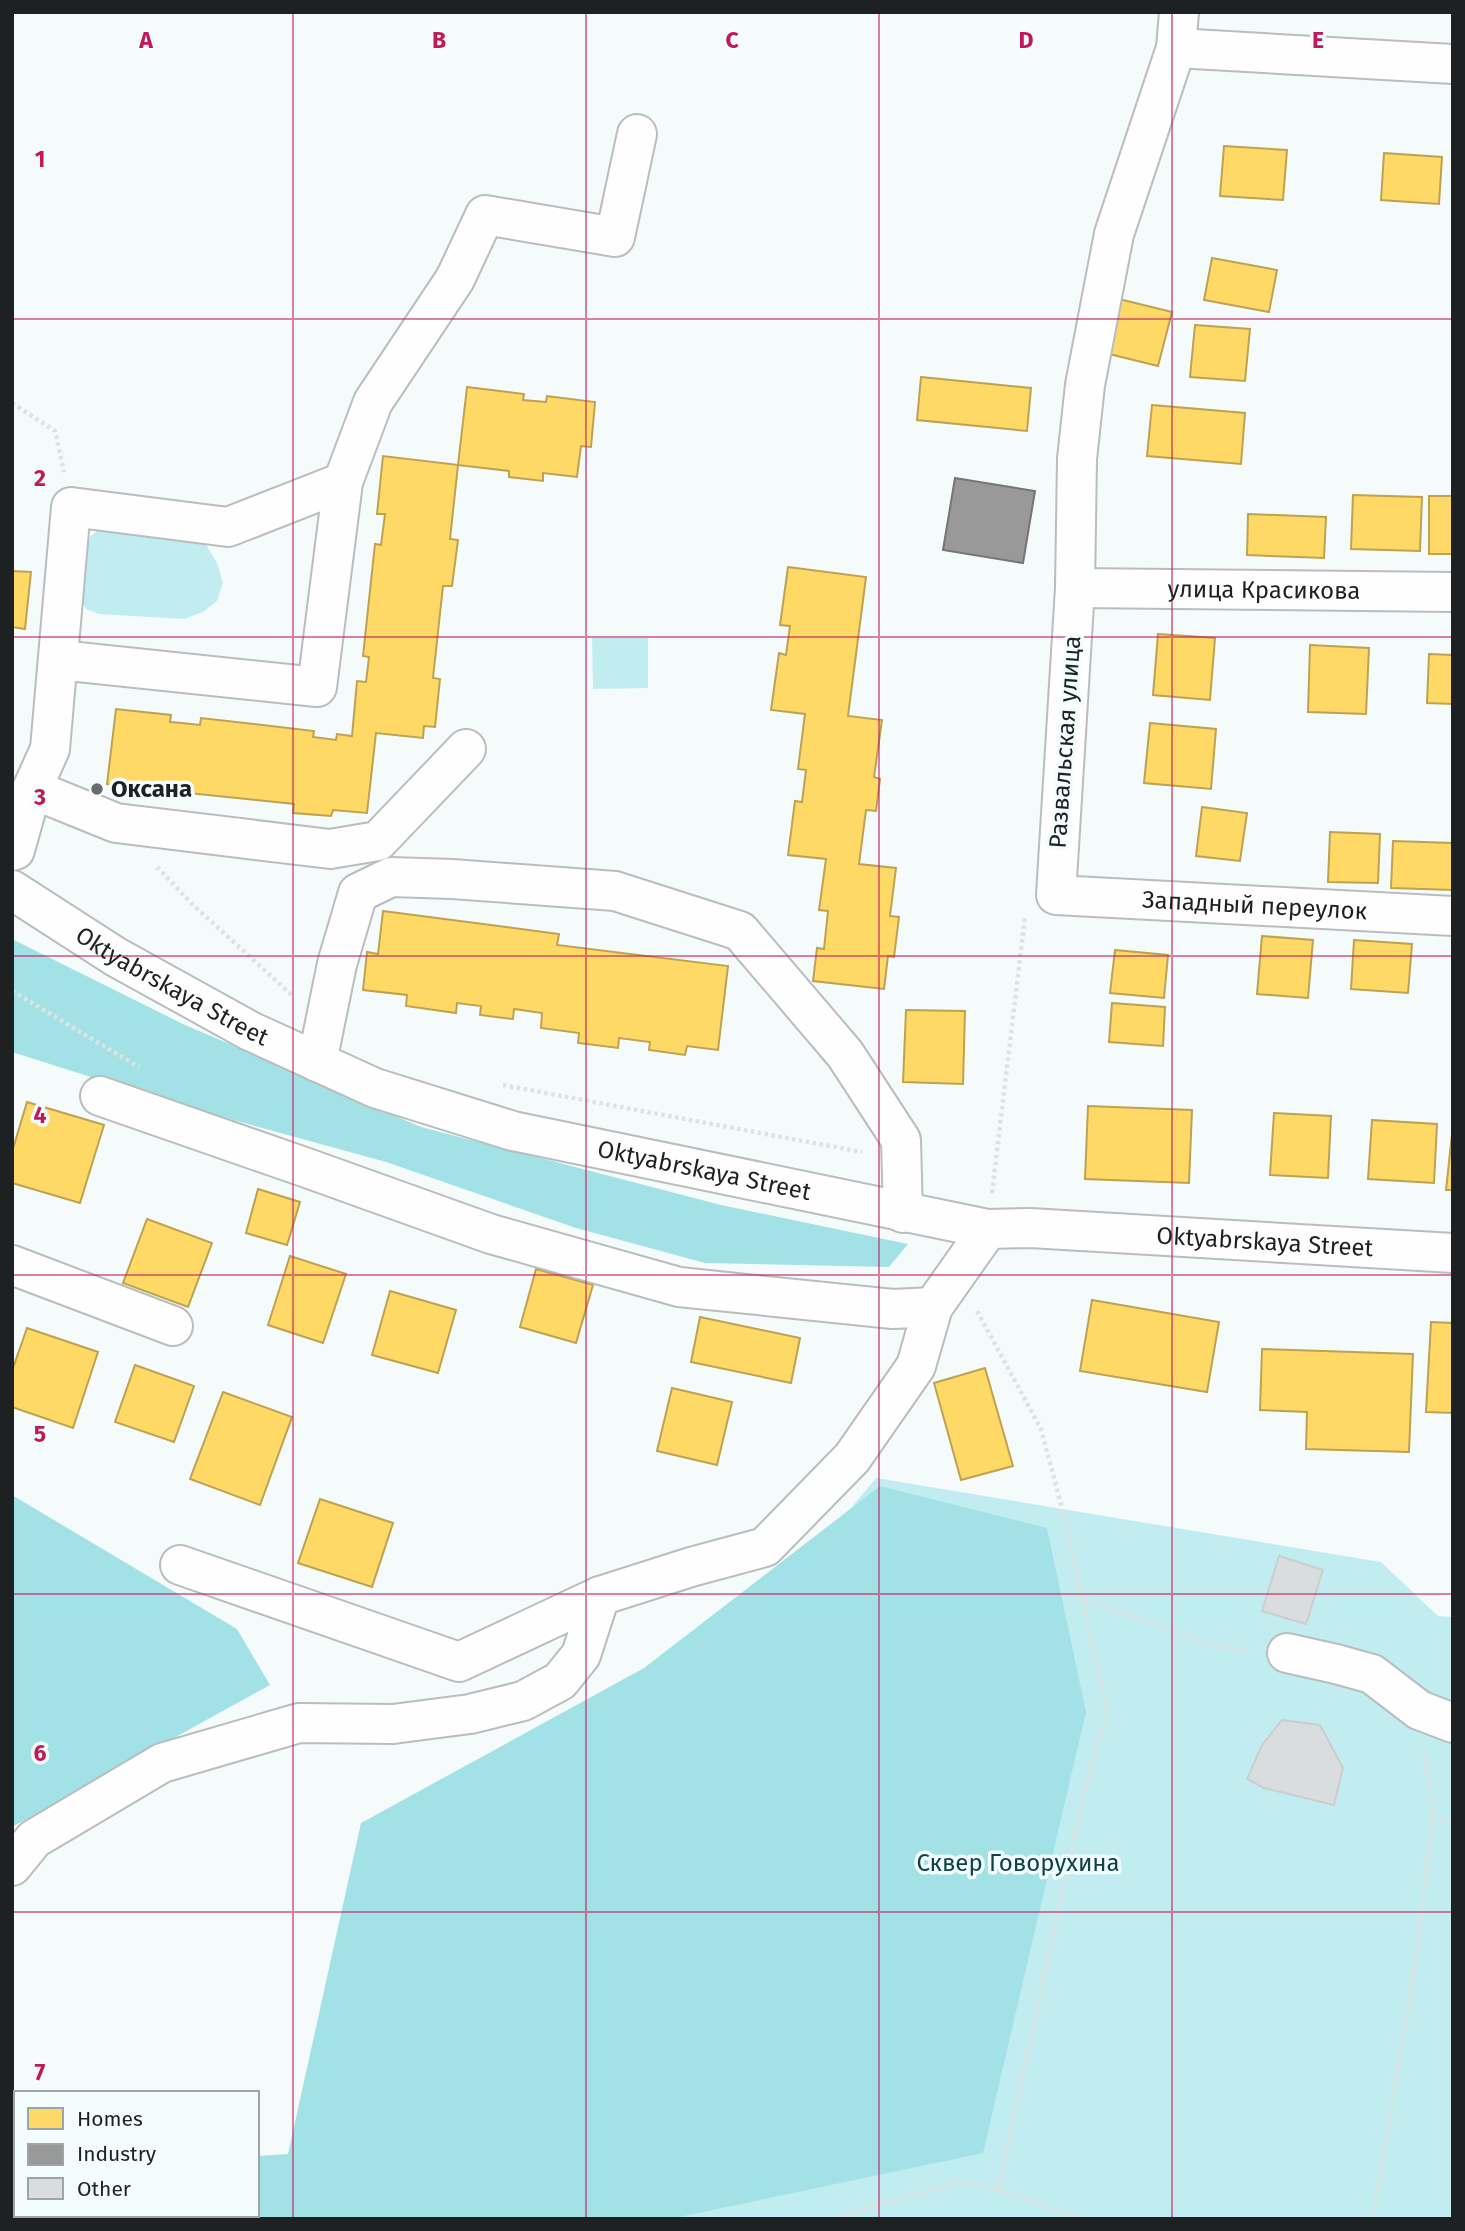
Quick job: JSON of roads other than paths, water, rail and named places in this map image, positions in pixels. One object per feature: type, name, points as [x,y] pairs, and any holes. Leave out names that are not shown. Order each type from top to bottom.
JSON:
[{"type":"street","points":[[1177,30],[1453,64]]},
{"type":"street","name":"Развальская улица","points":[[1056,895],[1075,589],[1077,459],[1085,386],[1114,234],[1177,30]]},
{"type":"street","points":[[59,660],[317,687],[343,482],[373,402],[455,279],[485,215],[615,237],[637,134]]},
{"type":"street","points":[[12,852],[15,850],[32,789],[50,748],[71,507],[228,527],[343,482]]},
{"type":"street","name":"улица Красикова","points":[[1075,589],[1453,592]]},
{"type":"street","points":[[32,789],[116,823],[330,849],[378,841],[466,749]]},
{"type":"street","points":[[317,1062],[337,964],[358,893],[391,877],[615,891],[740,931],[845,1054],[901,1140],[903,1213]]},
{"type":"street","name":"Oktyabrskaya Street","points":[[12,890],[116,957],[250,1031],[375,1088],[513,1131],[988,1229],[1030,1228],[1453,1253]]},
{"type":"street","name":"Западный переулок","points":[[1056,895],[1453,916]]},
{"type":"street","points":[[100,1096],[491,1234],[679,1287],[893,1309],[933,1307]]},
{"type":"street","points":[[180,1565],[459,1662],[600,1596],[765,1547],[852,1458],[916,1367],[933,1307],[988,1229]]},
{"type":"street","points":[[12,1265],[173,1326]]},
{"type":"street","points":[[12,1866],[34,1839],[162,1763],[299,1723],[393,1724],[471,1714],[523,1701],[560,1681],[581,1655],[600,1596]]},
{"type":"street","points":[[1287,1654],[1372,1674],[1436,1716]]},
{"type":"place","name":"Оксана","points":[[97,789]]},
{"type":"park label","name":"Сквер Говорухина","points":[[1018,1863]]}]
